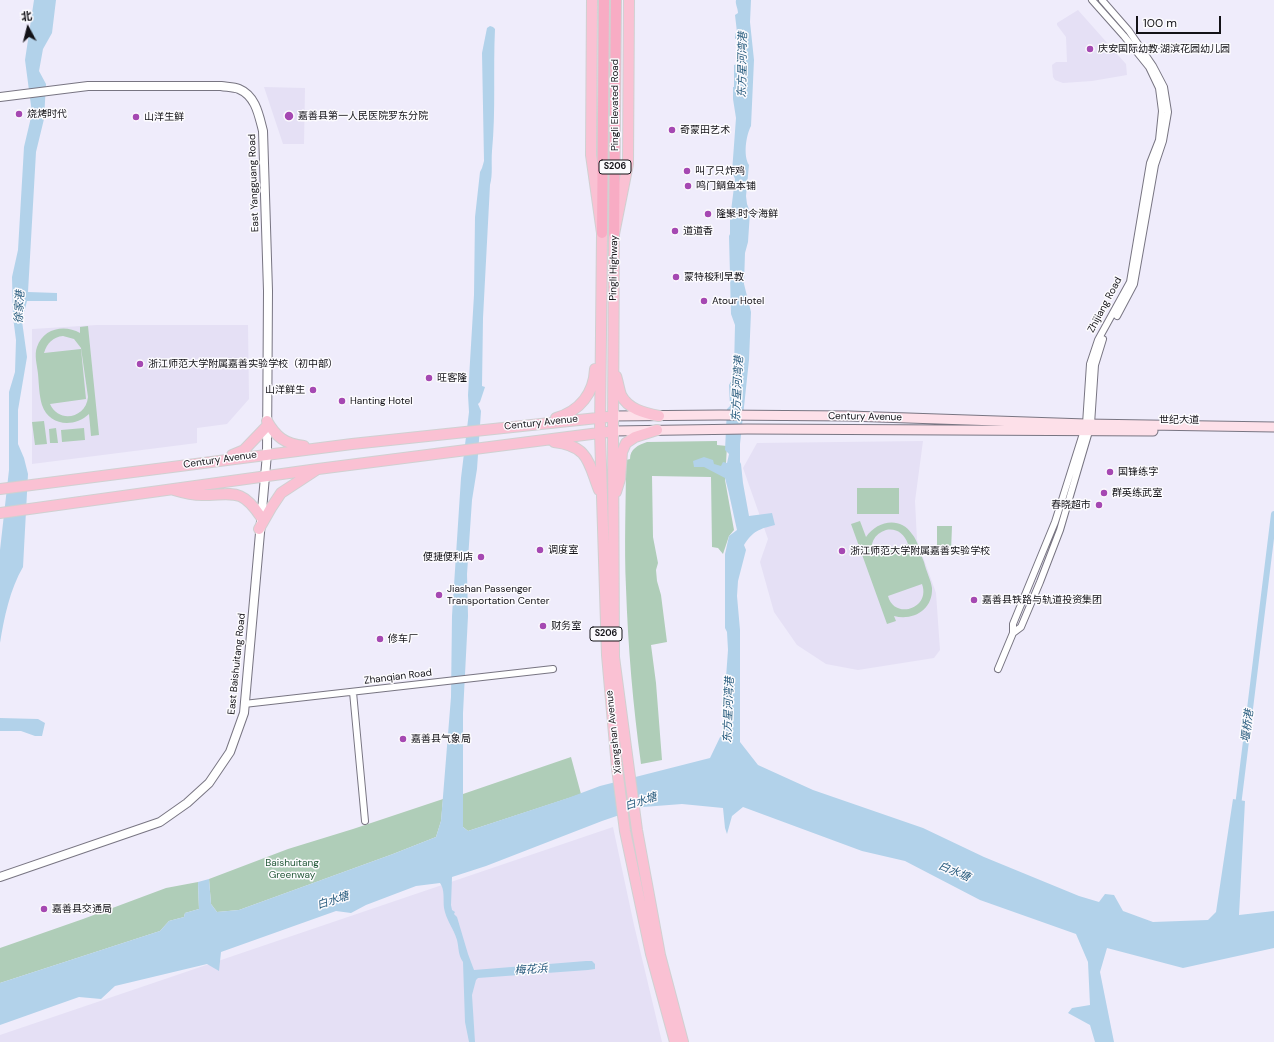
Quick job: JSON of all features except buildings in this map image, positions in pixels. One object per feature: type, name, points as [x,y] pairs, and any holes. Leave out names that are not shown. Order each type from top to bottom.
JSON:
[{"type":"highway","name":"Pingli Elevated Road","points":[[602,233],[604,0]]},
{"type":"highway","name":"Pingli Elevated Road","points":[[614,234],[616,0]]},
{"type":"main road","name":"Pingli Highway","points":[[592,0],[591,155],[602,233],[600,417]]},
{"type":"main road","name":"Pingli Highway","points":[[613,416],[614,234],[628,164],[629,0]]},
{"type":"main road","points":[[538,424],[564,416],[584,401],[590,392],[594,379],[596,349],[601,334]]},
{"type":"main road","points":[[613,367],[621,394],[627,402],[634,409],[643,413],[658,416]]},
{"type":"main road","name":"Century Avenue","points":[[0,489],[267,454],[613,416],[750,415],[857,417],[1088,427]]},
{"type":"main road","name":"Xiangshan Avenue","points":[[613,416],[614,658],[637,830],[660,955],[683,1042]]},
{"type":"main road","name":"Xiangshan Avenue","points":[[600,417],[606,655],[617,768],[625,831],[651,954],[675,1042]]},
{"type":"main road","points":[[222,460],[244,450],[254,441],[267,423],[278,436],[294,445],[307,446],[341,442],[352,444]]},
{"type":"main road","name":"世纪大道","points":[[1258,429],[1274,426]]},
{"type":"main road","name":"Century Avenue","points":[[0,513],[264,476],[613,431],[1088,427]]},
{"type":"main road","name":"世纪大道","points":[[1088,427],[1258,429],[1274,431]]},
{"type":"main road","points":[[613,502],[620,480],[622,452],[626,443],[636,437],[657,430]]},
{"type":"main road","points":[[540,440],[568,444],[581,451],[589,462],[602,500]]},
{"type":"main road","points":[[260,529],[281,492],[318,469]]},
{"type":"main road","points":[[171,489],[189,495],[238,495],[253,505],[261,517]]},
{"type":"street","name":"Zhijiang Road","points":[[1088,427],[1090,364],[1098,340],[1130,282],[1150,163],[1159,140],[1162,111],[1159,88],[1149,67],[1092,0]]},
{"type":"street","name":"Zhijiang Road","points":[[998,669],[1013,633],[1014,624],[1055,522],[1088,427],[1095,365],[1101,342],[1134,284],[1155,165],[1163,141],[1168,112],[1164,87],[1153,66],[1129,31],[1102,0]]},
{"type":"street","name":"East Yangguang Road","points":[[0,97],[88,86],[221,86],[239,89],[251,97],[259,114],[263,131],[268,291],[267,454],[264,476]]},
{"type":"street","name":"East Baishuitang Road","points":[[0,877],[160,822],[186,803],[209,783],[230,752],[244,713],[264,476]]},
{"type":"street","name":"Zhanqian Road","points":[[244,704],[553,668]]},
{"type":"street","points":[[353,692],[365,821]]},
{"type":"shaded area","name":"庆安国际幼教·湖滨花园幼儿园","points":[[1078,10],[1126,64],[1127,75],[1092,81],[1063,83],[1055,80],[1053,77],[1052,65],[1056,62],[1067,62],[1066,37],[1057,23]]},
{"type":"shaded area","name":"嘉善县第一人民医院罗东分院","points":[[264,87],[305,88],[304,144],[283,144]]},
{"type":"shaded area","name":"浙江师范大学附属嘉善实验学校（初中部）","points":[[97,325],[248,325],[249,399],[227,424],[197,428],[197,443],[32,464],[32,329]]},
{"type":"shaded area","name":"浙江师范大学附属嘉善实验学校","points":[[923,441],[915,501],[917,540],[936,593],[940,650],[934,658],[858,670],[826,664],[797,645],[774,612],[760,562],[768,539],[743,468],[757,443]]},
{"type":"shaded area","points":[[613,827],[634,925],[662,1042],[0,1042],[0,1035]]},
{"type":"green space","points":[[88,326],[99,435],[91,436],[89,414],[69,423],[56,421],[45,412],[40,397],[36,350],[40,341],[49,332],[61,328],[74,330],[80,333],[80,327]],"holes":[[[63,336],[74,339],[81,348],[88,397],[82,410],[72,416],[65,416],[59,414],[50,404],[86,399],[81,349],[44,353],[47,346],[53,339]]]},
{"type":"green space","points":[[44,421],[47,444],[35,445],[32,422]]},
{"type":"green space","points":[[56,428],[58,443],[50,443],[49,429]]},
{"type":"green space","points":[[84,428],[85,440],[62,442],[61,430]]},
{"type":"green space","points":[[717,441],[717,445],[727,446],[725,480],[734,530],[729,536],[723,554],[718,548],[712,547],[711,477],[652,476],[653,537],[658,563],[656,570],[657,581],[661,595],[667,642],[651,645],[656,683],[662,760],[641,764],[633,698],[627,610],[625,556],[626,460],[630,459],[631,453],[635,448],[647,442]]},
{"type":"green space","points":[[857,488],[899,488],[899,514],[857,514]]},
{"type":"green space","points":[[860,521],[866,537],[876,527],[882,524],[895,523],[907,528],[916,540],[931,582],[931,596],[925,608],[915,615],[908,617],[894,616],[896,621],[887,624],[851,524]],"holes":[[[886,530],[899,532],[908,544],[873,556],[872,544],[878,534]],[[922,584],[923,593],[921,600],[917,605],[911,608],[897,608],[888,596]]]},
{"type":"green space","points":[[937,526],[952,526],[951,552],[937,552]]},
{"type":"green space","points":[[571,757],[581,794],[468,831],[463,827],[463,794]]},
{"type":"green space","name":"Baishuitang Greenway","points":[[443,799],[441,821],[436,837],[239,910],[217,912],[211,904],[209,879],[288,849]]},
{"type":"green space","points":[[198,882],[199,909],[185,913],[184,917],[169,921],[160,931],[0,983],[0,948],[166,888]]},
{"type":"water","name":"徐家港","points":[[34,0],[56,0],[52,33],[43,49],[39,71],[46,84],[44,119],[36,152],[28,292],[57,293],[57,301],[27,301],[22,321],[27,357],[18,410],[18,444],[24,458],[28,474],[23,567],[11,594],[0,643],[0,550],[9,470],[9,392],[15,372],[16,340],[13,317],[12,277],[18,250],[24,147],[32,113],[25,60]]},
{"type":"water","points":[[736,0],[751,0],[750,22],[754,60],[751,126],[746,146],[746,156],[749,165],[746,196],[750,212],[748,242],[745,253],[744,284],[751,312],[749,360],[740,444],[740,462],[749,516],[772,513],[775,525],[757,531],[744,545],[746,550],[738,581],[737,596],[740,630],[740,742],[758,765],[813,790],[923,828],[984,857],[1079,896],[1099,902],[1105,894],[1114,895],[1123,911],[1153,922],[1208,920],[1216,912],[1233,799],[1245,801],[1239,915],[1274,911],[1274,948],[1183,968],[1107,948],[1100,972],[1114,1042],[1095,1042],[1090,1025],[1068,1013],[1072,1008],[1090,1005],[1088,962],[1076,934],[980,900],[905,861],[862,851],[743,807],[732,816],[727,834],[723,808],[682,804],[643,807],[602,821],[486,866],[452,877],[452,910],[455,912],[454,914],[457,917],[474,970],[586,961],[592,961],[595,964],[595,969],[588,970],[478,978],[476,980],[472,995],[475,1042],[469,1042],[465,1022],[463,962],[459,954],[456,936],[445,912],[442,886],[440,883],[416,886],[366,905],[351,913],[336,911],[221,952],[219,971],[207,964],[115,986],[101,999],[79,997],[0,1025],[0,983],[160,931],[169,921],[184,917],[185,913],[199,909],[198,882],[209,879],[211,904],[217,912],[239,910],[436,837],[441,821],[451,697],[452,616],[461,478],[469,412],[468,395],[474,295],[475,217],[480,172],[484,161],[482,53],[487,28],[490,26],[495,29],[494,106],[492,173],[490,185],[483,318],[482,386],[485,387],[478,404],[481,411],[477,469],[472,500],[467,574],[468,616],[463,713],[463,827],[468,831],[600,786],[710,758],[722,733],[728,650],[727,632],[725,628],[725,554],[729,536],[737,530],[725,478],[704,467],[694,467],[693,461],[704,457],[713,460],[714,464],[721,466],[723,462],[727,463],[729,454],[725,450],[727,409],[730,406],[729,385],[733,378],[734,369],[735,325],[731,314],[729,236],[735,179],[732,172],[736,118],[733,87],[734,65],[737,64],[737,39],[735,39],[735,34],[737,32],[735,15],[738,13]]},
{"type":"water","points":[[0,718],[38,719],[45,723],[42,736],[35,736],[21,731],[0,731]]},
{"type":"waterway","name":"堰桥港","points":[[1238,806],[1274,514]]},
{"type":"place","name":"庆安国际幼教·湖滨花园幼儿园","points":[[1090,49]]},
{"type":"place","name":"烧烤时代","points":[[19,114]]},
{"type":"place","name":"嘉善县第一人民医院罗东分院","points":[[289,116]]},
{"type":"place","name":"山洋生鲜","points":[[136,117]]},
{"type":"place","name":"奇蒙田艺术","points":[[672,130]]},
{"type":"place","name":"叫了只炸鸡","points":[[687,171]]},
{"type":"place","name":"鸣门鲷鱼本铺","points":[[688,186]]},
{"type":"place","name":"隆聚·时令海鲜","points":[[708,214]]},
{"type":"place","name":"道道香","points":[[675,231]]},
{"type":"place","name":"蒙特梭利早教","points":[[676,277]]},
{"type":"place","name":"Atour Hotel","points":[[704,301]]},
{"type":"place","name":"浙江师范大学附属嘉善实验学校（初中部）","points":[[140,364]]},
{"type":"place","name":"旺客隆","points":[[429,378]]},
{"type":"place","name":"山洋鲜生","points":[[313,390]]},
{"type":"place","name":"Hanting Hotel","points":[[342,401]]},
{"type":"place","name":"国锋练字","points":[[1110,472]]},
{"type":"place","name":"群英练武室","points":[[1104,493]]},
{"type":"place","name":"春晓超市","points":[[1099,505]]},
{"type":"place","name":"调度室","points":[[540,550]]},
{"type":"place","name":"浙江师范大学附属嘉善实验学校","points":[[842,551]]},
{"type":"place","name":"便捷便利店","points":[[481,557]]},
{"type":"place","name":"Jiashan Passenger Transportation Center","points":[[439,595]]},
{"type":"place","name":"嘉善县铁路与轨道投资集团","points":[[974,600]]},
{"type":"place","name":"财务室","points":[[543,626]]},
{"type":"place","name":"修车厂","points":[[380,639]]},
{"type":"place","name":"嘉善县气象局","points":[[403,739]]},
{"type":"place","name":"嘉善县交通局","points":[[44,909]]},
{"type":"water label","name":"东方星河湾港","points":[[743,65]]},
{"type":"water label","name":"东方星河湾港","points":[[738,389]]},
{"type":"water label","name":"东方星河湾港","points":[[729,710]]},
{"type":"water label","name":"白水塘","points":[[641,802]]},
{"type":"water label","name":"白水塘","points":[[954,872]]},
{"type":"water label","name":"白水塘","points":[[333,901]]},
{"type":"water label","name":"梅花浜","points":[[531,970]]}]
